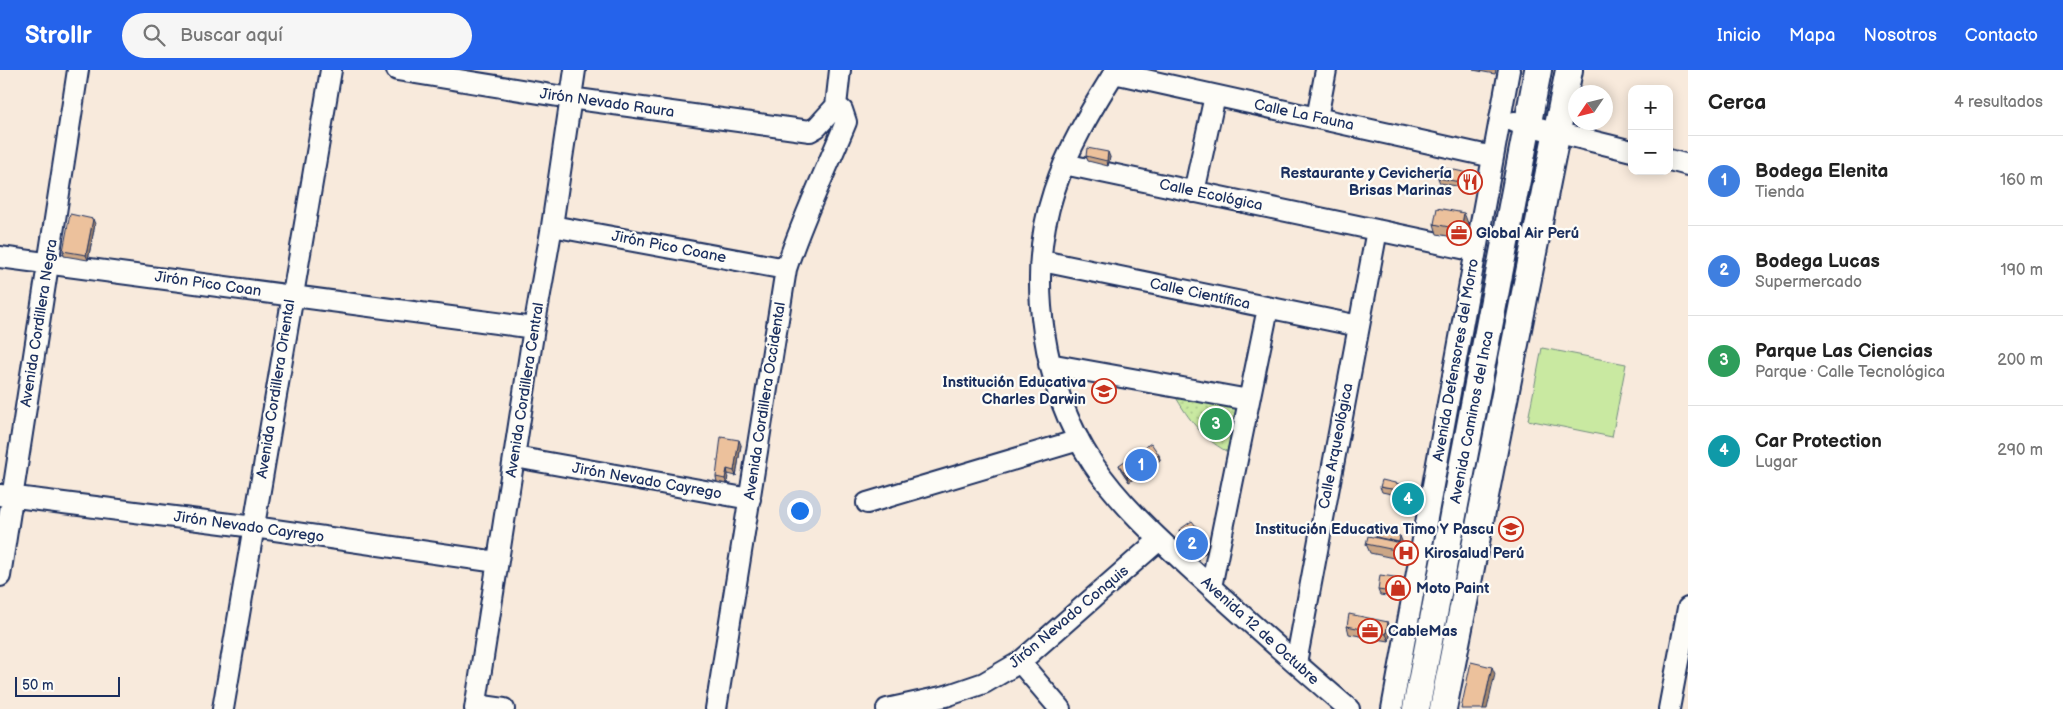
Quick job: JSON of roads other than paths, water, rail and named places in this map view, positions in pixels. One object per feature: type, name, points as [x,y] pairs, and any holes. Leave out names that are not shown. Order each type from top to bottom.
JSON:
[{"type":"main road","name":"Avenida Caminos del Inca","points":[[1416,709],[1538,70]]},
{"type":"main road","name":"Avenida Caminos del Inca","points":[[1443,709],[1569,70]]},
{"type":"street","name":"Avenida Cordillera Negra","points":[[0,576],[7,496],[48,262],[78,70]]},
{"type":"street","name":"Avenida Cordillera Oriental","points":[[223,709],[331,70]]},
{"type":"street","name":"Jirón Nevado Raura","points":[[397,70],[570,98],[810,131],[817,127],[836,106]]},
{"type":"street","name":"Avenida Cordillera Central","points":[[475,707],[575,70]]},
{"type":"street","name":"Avenida Cordillera Occidental","points":[[716,709],[786,269],[799,230],[846,122],[842,110],[836,106],[840,70]]},
{"type":"street","points":[[1317,118],[1326,70]]},
{"type":"street","name":"Avenida Defensores del Morro","points":[[1392,709],[1509,70]]},
{"type":"street","name":"Calle La Fauna","points":[[1115,72],[1493,157]]},
{"type":"street","name":"Avenida 12 de Octubre","points":[[1115,72],[1080,128],[1053,192],[1047,217],[1042,261],[1041,300],[1049,364],[1064,408],[1093,464],[1113,491],[1159,540],[1349,709]]},
{"type":"street","points":[[1194,192],[1215,96]]},
{"type":"street","points":[[1500,119],[1628,150]]},
{"type":"street","points":[[1673,161],[1688,165]]},
{"type":"street","name":"Calle Ecológica","points":[[1064,164],[1476,251]]},
{"type":"street","name":"Jirón Pico Coane","points":[[552,226],[786,269]]},
{"type":"street","name":"Calle Arqueológica","points":[[1296,663],[1377,230]]},
{"type":"street","name":"Jirón Pico Coan","points":[[0,257],[534,328]]},
{"type":"street","name":"Calle Científica","points":[[1042,261],[1359,326]]},
{"type":"street","points":[[1211,587],[1268,308]]},
{"type":"street","points":[[1049,364],[1250,400]]},
{"type":"street","points":[[867,503],[1080,440]]},
{"type":"street","name":"Jirón Nevado Cayrego","points":[[514,457],[750,499]]},
{"type":"street","name":"Jirón Nevado Cayrego","points":[[7,496],[254,527],[497,562]]},
{"type":"street","name":"Jirón Nevado Conquis","points":[[887,709],[946,696],[984,683],[1020,662],[1159,540]]},
{"type":"street","points":[[1669,709],[1688,608]]},
{"type":"street","points":[[1020,662],[1060,709]]},
{"type":"street","points":[[475,707],[504,709]]},
{"type":"place","name":"Restaurante y Cevichería Brisas Marinas","points":[[1470,182]]},
{"type":"place","name":"Global Air Perú","points":[[1459,233]]},
{"type":"place","name":"Institución Educativa Charles Darwin","points":[[1104,391]]},
{"type":"place","name":"Parque Las Ciencias","points":[[1216,424]]},
{"type":"place","name":"Bodega Elenita","points":[[1141,465]]},
{"type":"place","name":"Car Protection","points":[[1408,499]]},
{"type":"place","name":"Institución Educativa Timo Y Pascu","points":[[1511,529]]},
{"type":"place","name":"Bodega Lucas","points":[[1192,544]]},
{"type":"place","name":"Kirosalud Perú","points":[[1406,553]]},
{"type":"place","name":"Moto Paint","points":[[1398,588]]},
{"type":"place","name":"CableMas","points":[[1370,631]]}]
